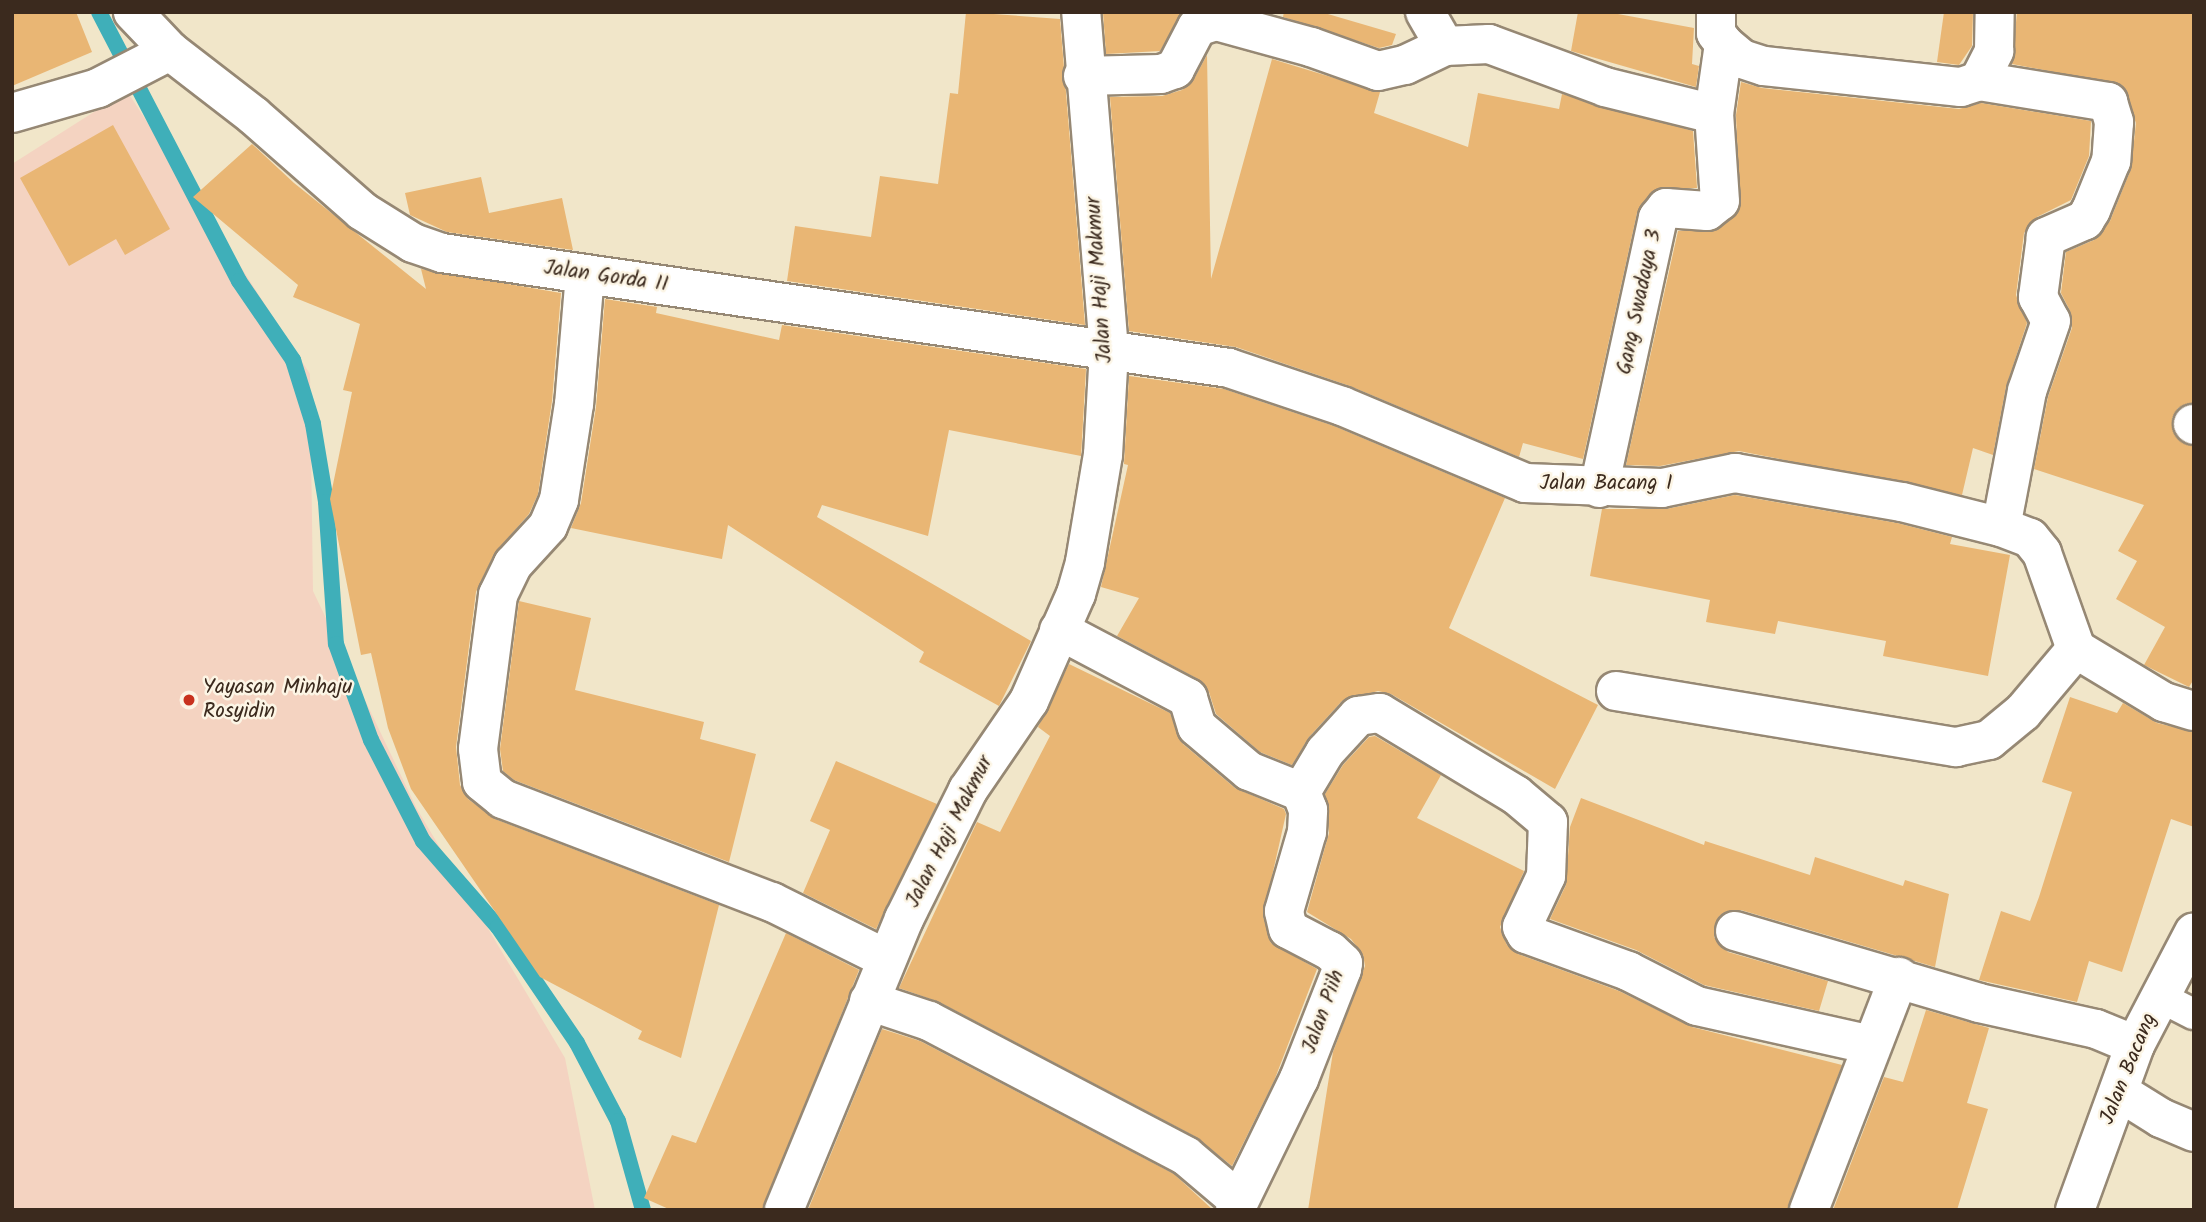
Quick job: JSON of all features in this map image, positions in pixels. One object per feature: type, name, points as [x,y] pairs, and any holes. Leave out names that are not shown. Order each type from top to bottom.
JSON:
[{"type":"street","name":"Jalan Gorda II","points":[[133,12],[157,59],[254,116],[362,211],[396,234],[468,259],[1109,350]]},
{"type":"street","name":"Jalan Haji Makmur","points":[[784,1210],[887,959],[968,790],[1029,701],[1085,562],[1103,455],[1109,350],[1083,76],[1081,12]]},
{"type":"street","points":[[1425,12],[1445,46]]},
{"type":"street","points":[[1979,81],[1994,51],[1995,12]]},
{"type":"street","points":[[1083,76],[1161,74],[1175,69],[1197,27],[1207,22],[1235,25],[1378,71],[1405,65],[1492,28],[1605,87],[1714,114]]},
{"type":"street","points":[[1720,28],[1742,59],[1764,66],[1961,87],[1979,81],[2089,96],[2108,102],[2114,122],[2110,161],[2091,210],[2085,220],[2046,237],[2039,297],[2051,321],[2027,391],[2001,527]]},
{"type":"street","name":"Gang Swadaya 3","points":[[1600,488],[1658,218],[1666,208],[1707,211],[1720,201],[1714,114],[1720,28]]},
{"type":"street","points":[[12,113],[98,88],[157,59]]},
{"type":"street","points":[[585,274],[573,418],[559,500],[548,526],[513,564],[498,595],[478,749],[482,782],[502,800],[772,902],[887,959]]},
{"type":"street","name":"Jalan Bacang I","points":[[1109,350],[1229,368],[1342,406],[1525,483],[1600,488],[1662,488],[1735,473],[1902,502],[2001,527],[2030,538],[2042,553],[2076,649]]},
{"type":"street","points":[[1059,630],[1188,698],[1197,727],[1249,771],[1301,792],[1325,752],[1358,716],[1380,713],[1516,794],[1548,822],[1546,876],[1522,926],[1526,934],[1629,971],[1697,1006],[1872,1045]]},
{"type":"street","points":[[1616,691],[1956,747],[1989,740],[2023,712],[2076,649],[2164,702],[2194,711]]},
{"type":"street","name":"Jalan Piih","points":[[1237,1205],[1299,1079],[1343,963],[1330,951],[1288,929],[1284,911],[1307,832],[1307,810],[1301,792]]},
{"type":"street","points":[[1735,931],[1899,977],[1979,1003],[2096,1029],[2135,1045]]},
{"type":"street","name":"Jalan Bacang","points":[[2075,1210],[2091,1160],[2121,1093],[2135,1045],[2194,932]]},
{"type":"street","points":[[1809,1210],[1899,977]]},
{"type":"street","points":[[869,1001],[929,1021],[1186,1156],[1237,1205]]},
{"type":"street","points":[[2121,1093],[2161,1118],[2194,1132]]},
{"type":"lane","points":[[2160,997],[2194,1014]]},
{"type":"shaded area","name":"Yayasan Minhaju Rosyidin","points":[[127,91],[310,374],[313,591],[417,809],[565,1058],[595,1210],[12,1210],[12,164]]},
{"type":"building","points":[[12,12],[76,12],[92,52],[12,86]]},
{"type":"building","points":[[966,12],[1060,19],[1085,325],[787,281],[795,226],[871,237],[880,176],[938,184],[950,93],[958,94]]},
{"type":"building","points":[[1103,12],[1183,12],[1160,51],[1106,54]]},
{"type":"building","points":[[1284,12],[1321,12],[1396,34],[1392,45],[1379,48],[1283,17]]},
{"type":"building","points":[[1578,12],[1607,12],[1694,28],[1692,64],[1699,66],[1696,87],[1571,51]]},
{"type":"building","points":[[1944,12],[1973,12],[1972,46],[1959,65],[1937,62]]},
{"type":"building","points":[[2017,12],[2194,12],[2194,403],[2178,408],[2172,419],[2178,439],[2194,446],[2194,679],[2189,687],[2144,665],[2165,627],[2116,599],[2137,561],[2118,551],[2144,505],[2034,469],[2048,397],[2072,328],[2070,311],[2061,293],[2066,252],[2094,240],[2110,221],[2131,169],[2136,123],[2122,85],[2012,64]]},
{"type":"building","points":[[1207,55],[1211,279],[1272,59],[1380,92],[1374,113],[1468,147],[1478,93],[1559,109],[1562,94],[1693,131],[1697,188],[1658,188],[1637,213],[1583,459],[1523,443],[1519,457],[1350,386],[1236,347],[1129,331],[1110,97],[1162,96],[1182,90],[1194,79]]},
{"type":"building","points":[[1741,82],[1762,88],[1959,109],[1981,103],[2091,121],[2089,156],[2071,200],[2037,217],[2024,233],[2016,295],[2027,323],[2006,387],[1993,455],[1973,448],[1962,495],[1739,451],[1660,466],[1626,465],[1678,231],[1719,229],[1740,209],[1736,115]]},
{"type":"building","points":[[113,125],[170,229],[125,255],[116,239],[69,266],[20,178]]},
{"type":"building","points":[[252,144],[294,183],[426,289],[421,269],[561,293],[552,401],[538,494],[529,514],[494,554],[476,592],[456,747],[460,785],[468,799],[495,819],[719,905],[681,1058],[638,1039],[642,1031],[540,977],[411,789],[388,728],[371,653],[361,655],[330,499],[352,392],[343,390],[360,324],[293,297],[298,285],[193,197]]},
{"type":"building","points":[[481,177],[489,213],[562,198],[573,250],[447,232],[410,215],[405,193]]},
{"type":"building","points":[[605,299],[657,307],[656,313],[779,340],[782,325],[1086,369],[1081,456],[949,430],[928,536],[822,505],[817,517],[1031,641],[999,706],[919,662],[924,652],[728,525],[722,559],[571,528],[581,503],[596,407]]},
{"type":"building","points":[[1129,376],[1224,389],[1334,426],[1505,498],[1449,628],[1598,705],[1555,789],[1391,694],[1378,691],[1342,701],[1309,737],[1292,765],[1260,752],[1216,714],[1209,692],[1198,679],[1117,636],[1139,598],[1101,587],[1128,465],[1124,464]]},
{"type":"building","points":[[1735,495],[1897,523],[1952,537],[1950,544],[2010,555],[1988,676],[1883,656],[1886,641],[1778,621],[1775,634],[1706,622],[1710,600],[1590,576],[1602,509],[1666,509]]},
{"type":"building","points":[[519,601],[591,618],[575,690],[704,722],[700,739],[756,754],[729,862],[514,780],[503,771],[500,749]]},
{"type":"building","points":[[1069,664],[1170,713],[1183,744],[1235,788],[1284,809],[1286,814],[1263,916],[1271,943],[1317,969],[1274,1081],[1232,1166],[1196,1137],[939,1002],[899,988],[977,822],[1000,832],[1050,736],[1038,727]]},
{"type":"building","points":[[2070,697],[2117,713],[2123,703],[2157,723],[2194,732],[2194,827],[2171,819],[2122,972],[2089,961],[2077,1002],[1979,980],[2001,911],[2030,921],[2039,897],[2072,792],[2042,782]]},
{"type":"building","points":[[1375,736],[1441,775],[1417,818],[1524,871],[1500,927],[1507,945],[1518,954],[1619,991],[1692,1027],[1842,1065],[1788,1210],[1308,1210],[1333,1052],[1365,966],[1363,955],[1351,939],[1307,912],[1329,833],[1325,794],[1343,765],[1369,737]]},
{"type":"building","points":[[836,761],[937,804],[876,929],[803,893],[830,830],[810,821]]},
{"type":"building","points":[[1581,798],[1704,845],[1705,841],[1810,875],[1815,857],[1903,886],[1905,880],[1949,894],[1935,967],[1741,910],[1719,916],[1714,937],[1728,952],[1828,981],[1819,1011],[1704,985],[1636,950],[1550,919],[1566,885],[1570,827]]},
{"type":"building","points":[[786,933],[859,970],[763,1210],[671,1210],[644,1198],[672,1135],[696,1143]]},
{"type":"building","points":[[1926,1010],[1989,1028],[1967,1103],[1988,1109],[1957,1210],[1833,1210],[1884,1077],[1903,1082]]},
{"type":"building","points":[[882,1029],[920,1041],[1174,1174],[1213,1210],[808,1210]]},
{"type":"waterway","points":[[99,12],[239,281],[293,360],[313,424],[326,502],[336,644],[371,740],[423,841],[498,927],[577,1043],[618,1121],[643,1210]]},
{"type":"place","name":"Yayasan Minhaju Rosyidin","points":[[189,700]]}]
